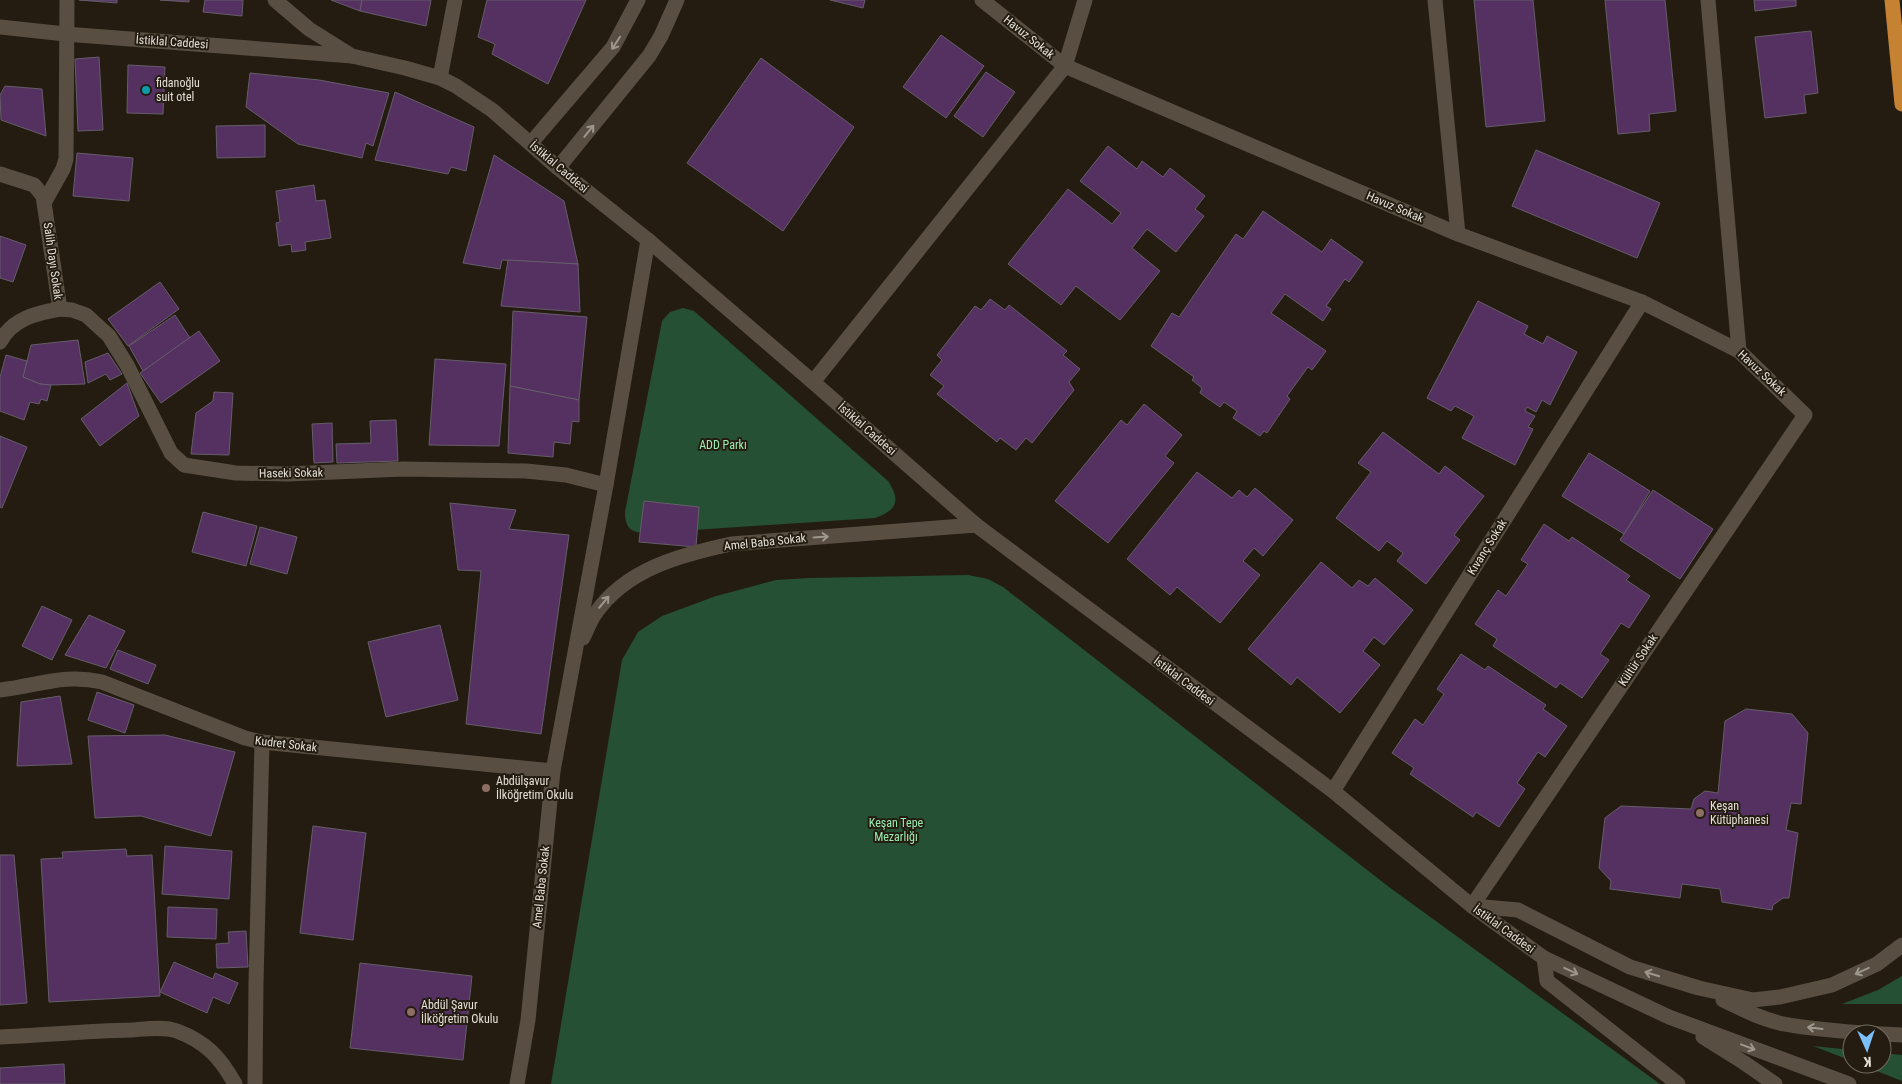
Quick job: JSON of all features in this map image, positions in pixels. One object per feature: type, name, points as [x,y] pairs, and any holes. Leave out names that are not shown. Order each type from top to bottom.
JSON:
[{"type":"highway","points":[[1892,0],[1902,104]]},
{"type":"street","points":[[44,201],[63,169],[66,159],[66,0]]},
{"type":"street","points":[[275,0],[309,29],[352,56]]},
{"type":"street","points":[[440,78],[455,0]]},
{"type":"street","points":[[531,143],[613,47],[638,0]]},
{"type":"street","points":[[558,168],[649,56],[661,36],[677,0]]},
{"type":"street","name":"Havuz Sokak","points":[[982,0],[1064,66],[1458,234],[1642,302],[1739,350],[1805,415]]},
{"type":"street","points":[[813,382],[1064,66],[1085,0]]},
{"type":"street","points":[[1435,0],[1458,234]]},
{"type":"street","points":[[1708,0],[1739,350]]},
{"type":"street","name":"İstiklal Caddesi","points":[[0,28],[352,56],[406,68],[440,78],[456,86],[492,110],[558,168],[648,240],[976,525],[1332,791],[1472,906],[1544,958],[1669,1017]]},
{"type":"street","points":[[0,174],[34,185],[39,190],[44,201]]},
{"type":"street","name":"Salih Dayı Sokak","points":[[0,342],[8,330],[19,320],[60,308],[44,201]]},
{"type":"street","name":"Amel Baba Sokak","points":[[517,1084],[528,1020],[553,770],[606,485],[648,240]]},
{"type":"street","name":"Kıvanç Sokak","points":[[1332,791],[1642,302]]},
{"type":"street","name":"Haseki Sokak","points":[[60,308],[86,315],[109,336],[127,365],[171,452],[184,465],[236,473],[288,474],[403,470],[526,471],[566,475],[606,485]]},
{"type":"street","name":"Kültür Sokak","points":[[1472,906],[1805,415]]},
{"type":"street","name":"Amel Baba Sokak","points":[[574,660],[593,616],[607,598],[624,584],[652,567],[704,550],[731,544],[976,525]]},
{"type":"street","name":"Kudret Sokak","points":[[0,690],[48,681],[84,678],[102,682],[245,738],[262,742],[553,770]]},
{"type":"street","points":[[255,1084],[262,742]]},
{"type":"street","points":[[1472,906],[1518,910],[1630,967],[1699,988],[1753,1000],[1780,997],[1832,985],[1877,964],[1902,945]]},
{"type":"street","points":[[1544,958],[1547,981],[1678,1084]]},
{"type":"street","points":[[1699,988],[1741,1009],[1783,1024],[1842,1031]]},
{"type":"street","points":[[1669,1017],[1775,1084]]},
{"type":"street","points":[[1669,1017],[1849,1084]]},
{"type":"street","points":[[0,1037],[132,1030],[175,1030],[203,1044],[213,1052],[235,1084]]},
{"type":"green space","name":"ADD Parkı","points":[[683,308],[694,311],[888,481],[895,494],[895,504],[892,508],[875,518],[649,533],[634,531],[628,527],[625,512],[662,321],[670,312]]},
{"type":"green space","name":"Keşan Tepe Mezarlığı","points":[[968,575],[988,579],[1003,587],[1389,887],[1660,1084],[551,1084],[622,660],[638,632],[662,616],[716,596],[776,580]]},
{"type":"green space","points":[[1902,976],[1902,1004],[1842,1004],[1878,990]]},
{"type":"green space","points":[[1813,1046],[1842,1049],[1842,1057]]},
{"type":"green space","points":[[1892,1054],[1902,1055],[1902,1081],[1884,1074],[1892,1074]]},
{"type":"building","points":[[79,0],[117,0],[117,3]]},
{"type":"building","points":[[160,0],[189,0],[189,2]]},
{"type":"building","points":[[205,0],[243,0],[242,16],[203,12]]},
{"type":"building","points":[[331,0],[362,0],[360,11]]},
{"type":"building","points":[[362,0],[431,0],[426,26],[360,11]]},
{"type":"building","points":[[487,0],[586,0],[548,84],[492,54],[495,44],[478,37]]},
{"type":"building","points":[[830,0],[865,0],[863,8]]},
{"type":"building","points":[[1474,0],[1533,0],[1545,121],[1486,127]]},
{"type":"building","points":[[1605,0],[1665,0],[1676,111],[1649,114],[1650,131],[1618,134]]},
{"type":"building","points":[[1754,0],[1796,0],[1796,6],[1755,11]]},
{"type":"building","points":[[1811,31],[1818,93],[1804,95],[1806,113],[1765,118],[1755,37]]},
{"type":"building","points":[[941,35],[984,66],[946,118],[903,87]]},
{"type":"building","points":[[99,57],[103,130],[78,131],[75,59]]},
{"type":"building","points":[[761,58],[854,127],[783,231],[687,163]]},
{"type":"building","name":"fidanoğlu suit otel","points":[[128,65],[165,67],[163,114],[127,113]]},
{"type":"building","points":[[986,72],[1015,92],[983,137],[954,116]]},
{"type":"building","points":[[250,73],[319,80],[389,93],[373,146],[366,143],[362,158],[298,144],[246,107]]},
{"type":"building","points":[[5,86],[42,89],[46,136],[1,120],[0,95]]},
{"type":"building","points":[[395,92],[474,127],[466,171],[451,167],[448,174],[375,160]]},
{"type":"building","points":[[265,125],[265,157],[217,158],[216,126]]},
{"type":"building","points":[[1108,146],[1137,169],[1142,161],[1163,177],[1170,168],[1205,196],[1195,209],[1204,216],[1176,252],[1147,229],[1132,248],[1160,271],[1120,320],[1076,286],[1061,305],[1008,264],[1068,189],[1112,224],[1121,213],[1080,181]]},
{"type":"building","points":[[1536,150],[1660,203],[1637,258],[1512,206]]},
{"type":"building","points":[[77,153],[133,158],[129,201],[73,196]]},
{"type":"building","points":[[494,155],[564,201],[578,264],[502,260],[500,269],[463,263]]},
{"type":"building","points":[[314,185],[316,201],[325,200],[331,238],[305,242],[306,250],[292,252],[291,244],[279,246],[276,223],[280,222],[276,191]]},
{"type":"building","points":[[1263,211],[1322,252],[1331,239],[1363,262],[1349,282],[1345,279],[1326,306],[1331,309],[1323,321],[1285,294],[1271,313],[1326,351],[1312,370],[1308,367],[1287,396],[1290,399],[1267,433],[1264,431],[1260,436],[1233,418],[1237,411],[1224,402],[1220,407],[1200,393],[1202,388],[1192,380],[1194,377],[1151,346],[1172,313],[1179,317],[1236,234],[1243,239]]},
{"type":"building","points":[[0,236],[26,245],[13,282],[0,278]]},
{"type":"building","points":[[508,260],[578,264],[580,312],[501,306]]},
{"type":"building","points":[[160,282],[179,309],[128,346],[108,319]]},
{"type":"building","points":[[990,299],[1005,310],[1009,305],[1067,351],[1063,355],[1080,369],[1069,382],[1074,390],[1032,443],[1026,438],[1016,450],[1000,438],[997,442],[937,394],[944,386],[930,375],[942,360],[937,355],[975,306],[981,310]]},
{"type":"building","points":[[1478,301],[1528,326],[1524,334],[1543,344],[1547,336],[1577,352],[1550,405],[1542,400],[1536,412],[1527,407],[1525,411],[1535,416],[1528,427],[1533,429],[1515,465],[1462,438],[1474,416],[1455,406],[1451,411],[1427,398]]},
{"type":"building","points":[[513,311],[587,317],[579,400],[510,386]]},
{"type":"building","points":[[175,315],[190,338],[143,371],[129,346]]},
{"type":"building","points":[[199,331],[220,361],[161,403],[140,373]]},
{"type":"building","points":[[78,340],[85,384],[40,384],[23,377],[31,345]]},
{"type":"building","points":[[108,353],[122,374],[110,380],[106,374],[88,383],[85,362]]},
{"type":"building","points":[[6,355],[27,361],[23,377],[40,384],[51,385],[47,401],[41,399],[39,404],[30,402],[24,420],[0,411],[0,377]]},
{"type":"building","points":[[435,359],[506,364],[499,446],[429,445]]},
{"type":"building","points":[[127,383],[139,416],[100,446],[81,419]]},
{"type":"building","points":[[510,386],[579,400],[579,422],[572,421],[570,444],[554,442],[553,457],[508,453]]},
{"type":"building","points":[[214,392],[233,393],[229,455],[191,454],[196,413],[213,401]]},
{"type":"building","points":[[1144,404],[1182,435],[1165,456],[1174,463],[1108,543],[1055,501],[1121,420],[1127,425]]},
{"type":"building","points":[[396,420],[398,461],[337,463],[336,444],[371,443],[370,421]]},
{"type":"building","points":[[332,423],[333,462],[314,463],[312,424]]},
{"type":"building","points":[[1383,432],[1439,474],[1445,466],[1484,496],[1454,535],[1460,540],[1426,584],[1397,561],[1403,553],[1387,541],[1379,551],[1336,518],[1371,472],[1358,463]]},
{"type":"building","points":[[0,436],[27,447],[2,508],[0,507]]},
{"type":"building","points":[[1589,453],[1650,491],[1624,534],[1562,496]]},
{"type":"building","points":[[1197,472],[1232,498],[1239,490],[1247,497],[1255,488],[1293,520],[1263,556],[1254,548],[1243,561],[1260,575],[1220,623],[1177,587],[1170,595],[1127,559]]},
{"type":"building","points":[[1653,490],[1713,529],[1680,579],[1620,540]]},
{"type":"building","points":[[644,501],[699,507],[696,547],[639,542]]},
{"type":"building","points":[[450,503],[516,510],[509,529],[569,535],[541,734],[466,724],[481,571],[458,570]]},
{"type":"building","points":[[203,512],[257,526],[246,566],[192,552]]},
{"type":"building","points":[[1544,524],[1569,541],[1572,537],[1630,576],[1626,580],[1650,596],[1629,628],[1621,623],[1600,654],[1609,660],[1582,698],[1560,683],[1556,688],[1493,646],[1497,639],[1475,624],[1498,590],[1506,596],[1528,564],[1521,560]]},
{"type":"building","points":[[260,527],[297,537],[287,574],[250,564]]},
{"type":"building","points":[[1321,562],[1352,588],[1359,580],[1368,586],[1375,578],[1413,610],[1384,645],[1374,637],[1363,651],[1380,665],[1340,713],[1297,677],[1291,685],[1248,649]]},
{"type":"building","points":[[42,606],[72,620],[52,660],[22,646]]},
{"type":"building","points":[[89,615],[125,631],[106,668],[65,655]]},
{"type":"building","points":[[440,625],[458,700],[386,717],[368,642]]},
{"type":"building","points":[[118,650],[156,665],[148,684],[110,669]]},
{"type":"building","points":[[1461,654],[1485,670],[1488,666],[1546,705],[1543,709],[1567,726],[1545,757],[1538,752],[1517,783],[1525,789],[1499,827],[1476,812],[1473,817],[1410,774],[1414,768],[1392,753],[1415,719],[1423,725],[1444,694],[1437,689]]},
{"type":"building","points":[[97,692],[134,705],[125,733],[88,720]]},
{"type":"building","points":[[60,696],[72,764],[17,766],[21,702]]},
{"type":"building","name":"Keşan Kütüphanesi","points":[[1746,709],[1792,714],[1808,733],[1801,804],[1791,803],[1786,830],[1798,833],[1789,898],[1783,898],[1773,905],[1772,910],[1722,902],[1720,889],[1682,884],[1680,898],[1610,889],[1611,881],[1599,868],[1605,818],[1621,806],[1691,809],[1694,799],[1705,791],[1718,793],[1725,721]]},
{"type":"building","points":[[165,735],[235,752],[211,836],[141,816],[95,818],[88,736]]},
{"type":"building","points":[[313,826],[366,833],[353,940],[300,933]]},
{"type":"building","points":[[165,846],[232,851],[229,899],[162,894]]},
{"type":"building","points":[[126,849],[127,856],[152,855],[160,996],[49,1002],[41,859],[63,858],[62,852]]},
{"type":"building","points":[[0,855],[14,855],[27,1003],[0,1005]]},
{"type":"building","points":[[168,907],[217,909],[216,939],[167,937]]},
{"type":"building","points":[[246,931],[248,967],[217,968],[216,944],[229,943],[228,932]]},
{"type":"building","points":[[174,962],[213,979],[215,973],[238,983],[229,1004],[213,997],[207,1013],[160,992]]},
{"type":"building","name":"Abdül Şavur İlköğretim Okulu","points":[[360,963],[472,976],[463,1060],[350,1048]]},
{"type":"building","points":[[64,1064],[65,1084],[0,1084],[0,1068]]},
{"type":"place","name":"fidanoğlu suit otel","points":[[146,90]]},
{"type":"place","name":"Abdülşavur İlköğretim Okulu","points":[[486,788]]},
{"type":"place","name":"Keşan Kütüphanesi","points":[[1700,813]]},
{"type":"place","name":"Abdül Şavur İlköğretim Okulu","points":[[411,1012]]}]
